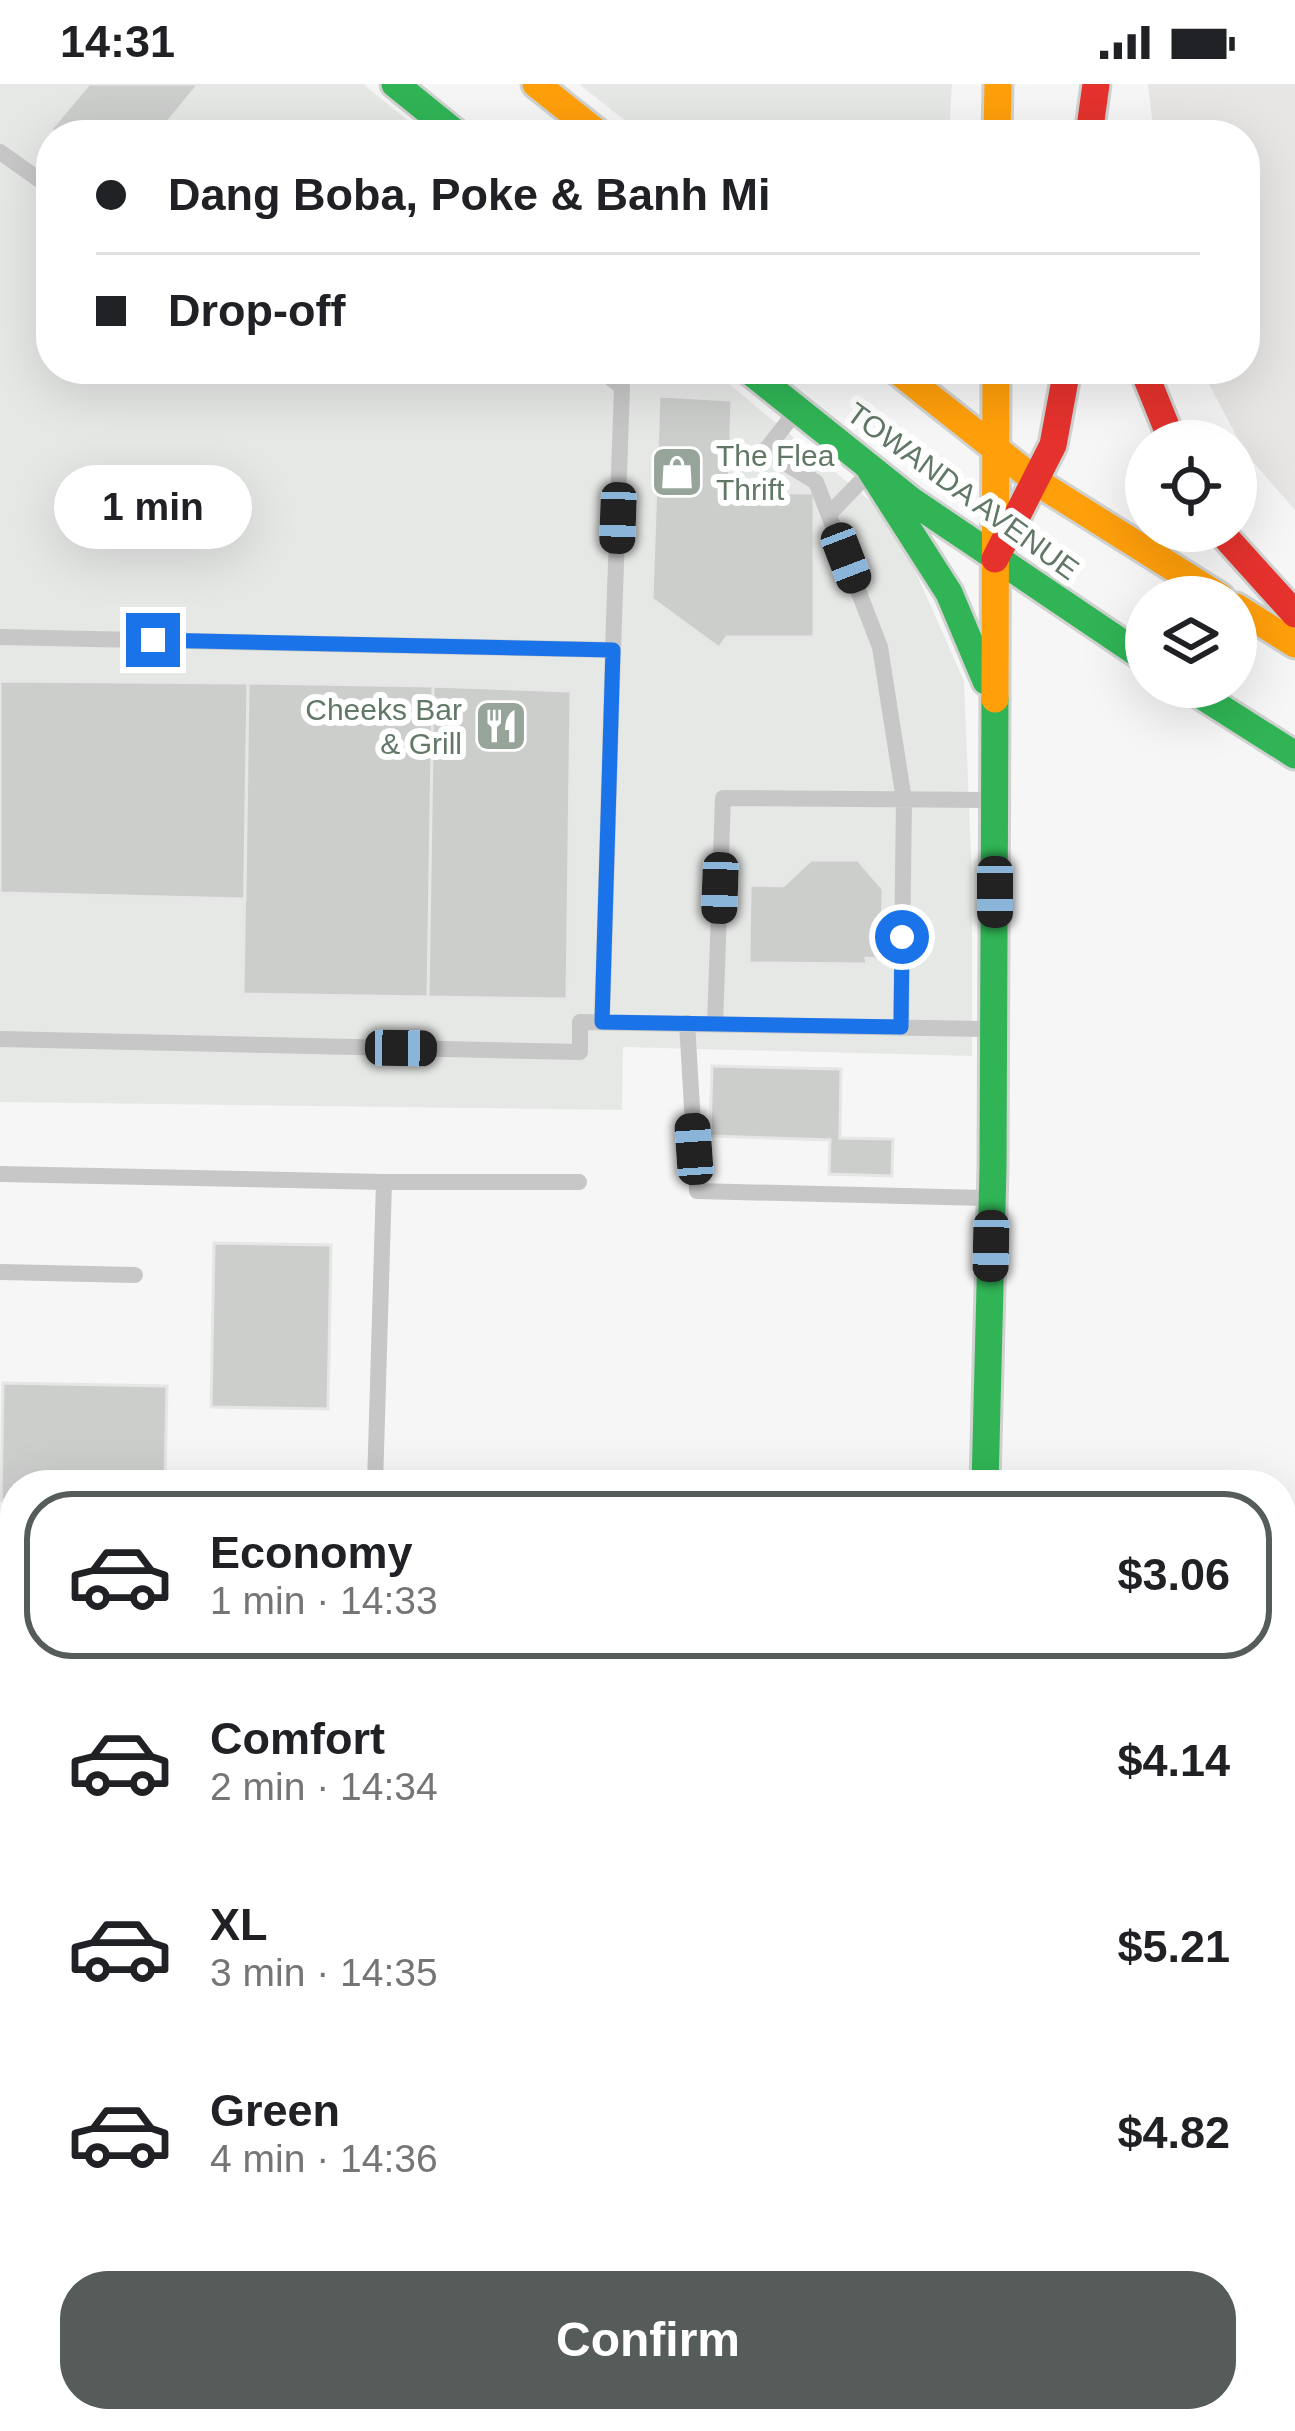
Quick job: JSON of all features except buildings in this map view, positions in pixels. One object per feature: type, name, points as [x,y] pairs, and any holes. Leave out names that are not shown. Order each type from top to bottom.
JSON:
[{"type":"main road","points":[[395,84],[439,120]]},
{"type":"main road","points":[[536,84],[581,120]]},
{"type":"main road","points":[[997,120],[998,84]]},
{"type":"main road","points":[[1092,120],[1100,84]]},
{"type":"main road","points":[[1100,84],[1105,120]]},
{"type":"main road","name":"TOWANDA AVENUE","points":[[766,384],[871,471],[1125,645]]},
{"type":"main road","name":"TOWANDA AVENUE","points":[[914,384],[1040,484],[1187,576]]},
{"type":"main road","points":[[985,1470],[994,1029],[996,384]]},
{"type":"main road","points":[[995,560],[1040,484],[1066,406],[1067,384]]},
{"type":"main road","points":[[1149,384],[1164,420]]},
{"type":"main road","points":[[871,471],[949,593],[995,705]]},
{"type":"main road","points":[[1239,552],[1295,614]]},
{"type":"main road","points":[[1257,620],[1295,644]]},
{"type":"main road","points":[[1222,708],[1295,755]]},
{"type":"lane","points":[[0,152],[36,177]]},
{"type":"lane","points":[[602,1022],[622,387],[618,384]]},
{"type":"lane","points":[[798,410],[765,451],[815,482],[880,647],[904,800],[901,1027]]},
{"type":"lane","points":[[829,514],[871,471]]},
{"type":"lane","points":[[0,637],[613,650]]},
{"type":"lane","points":[[716,1024],[723,798],[996,800]]},
{"type":"lane","points":[[0,1039],[580,1052],[580,1022],[994,1029]]},
{"type":"lane","points":[[687,1024],[697,1191],[992,1198]]},
{"type":"lane","points":[[0,1174],[579,1182]]},
{"type":"lane","points":[[375,1470],[384,1182]]},
{"type":"lane","points":[[0,1272],[135,1275]]},
{"type":"shaded area","points":[[0,84],[363,84],[407,120],[36,120],[36,384],[729,384],[875,505],[905,548],[964,681],[972,880],[972,1056],[623,1047],[622,1110],[0,1102]]},
{"type":"shaded area","points":[[579,84],[952,84],[950,120],[624,120]]},
{"type":"shaded area","points":[[1148,84],[1295,84],[1295,510],[1257,467],[1257,420],[1228,420],[1209,384],[1260,384],[1260,120],[1152,120]]},
{"type":"traffic: fast","points":[[395,84],[439,120]]},
{"type":"traffic: fast","points":[[766,384],[912,501],[1125,645]]},
{"type":"traffic: fast","points":[[871,471],[949,593],[986,681]]},
{"type":"traffic: fast","points":[[985,1470],[993,1168],[995,699]]},
{"type":"traffic: fast","points":[[1221,708],[1295,755]]},
{"type":"traffic: slow","points":[[536,84],[581,120]]},
{"type":"traffic: slow","points":[[997,120],[998,84]]},
{"type":"traffic: slow","points":[[914,384],[1040,484],[1187,576]]},
{"type":"traffic: slow","points":[[995,699],[996,384]]},
{"type":"traffic: slow","points":[[1257,620],[1295,644]]},
{"type":"traffic: jam","points":[[1091,120],[1096,84]]},
{"type":"traffic: jam","points":[[995,559],[1053,445],[1064,384]]},
{"type":"traffic: jam","points":[[1149,384],[1164,420]]},
{"type":"traffic: jam","points":[[1239,552],[1295,614]]},
{"type":"place","name":"The Flea Thrift","points":[[677,472]]},
{"type":"place","name":"Cheeks Bar & Grill","points":[[501,726]]},
{"type":"route","points":[[153,640],[613,650],[602,1022],[901,1027],[902,937]]}]
